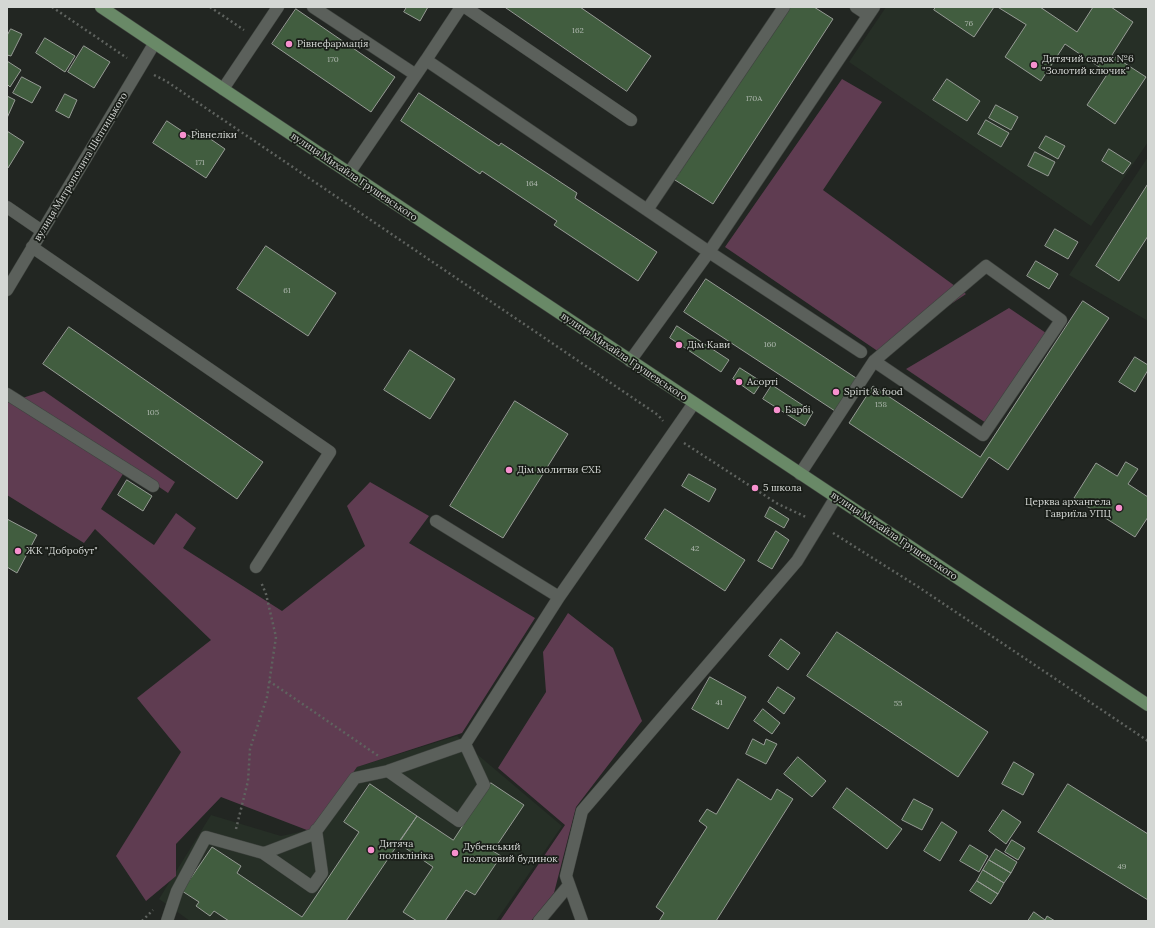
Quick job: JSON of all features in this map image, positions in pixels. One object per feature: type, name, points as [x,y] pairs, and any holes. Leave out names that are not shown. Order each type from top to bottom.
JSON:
[{"type":"main road","name":"вулиця Михайла Грушевського","points":[[101,7],[154,44],[1148,705]]},
{"type":"street","points":[[223,89],[278,7]]},
{"type":"street","points":[[312,7],[416,75]]},
{"type":"street","points":[[349,173],[461,7]]},
{"type":"street","points":[[465,7],[631,120]]},
{"type":"street","points":[[647,210],[784,7]]},
{"type":"street","points":[[630,361],[709,252],[871,11],[856,7]]},
{"type":"street","name":"вулиця Митрополита Шептицького","points":[[7,290],[154,44]]},
{"type":"street","points":[[426,60],[709,252],[861,352]]},
{"type":"street","points":[[7,207],[42,231]]},
{"type":"street","points":[[32,248],[330,452],[256,567]]},
{"type":"street","points":[[800,474],[874,361],[986,266],[1061,320],[983,435],[874,361]]},
{"type":"street","points":[[7,394],[153,486]]},
{"type":"street","points":[[263,853],[314,834],[355,778],[393,770],[465,744],[559,597],[694,403]]},
{"type":"street","points":[[582,921],[566,876],[582,811],[797,561],[836,497]]},
{"type":"street","points":[[436,521],[559,597]]},
{"type":"street","points":[[393,770],[459,821],[484,785],[465,744]]},
{"type":"street","points":[[167,921],[177,891],[206,837],[263,853],[312,887],[322,873],[316,830]]},
{"type":"street","points":[[539,921],[569,885]]},
{"type":"path","points":[[52,7],[140,67],[185,95],[651,410],[658,415],[682,442],[778,504],[798,513],[843,538],[1148,741]]},
{"type":"path","points":[[210,7],[257,39]]},
{"type":"path","points":[[232,844],[241,814],[248,782],[250,749],[267,697],[276,637],[266,594],[256,567]]},
{"type":"path","points":[[269,681],[393,770]]},
{"type":"shaded area","points":[[886,7],[1148,7],[1148,142],[1091,226],[849,62]]},
{"type":"shaded area","points":[[842,79],[882,102],[823,190],[966,294],[879,352],[725,247]]},
{"type":"shaded area","points":[[1148,157],[1148,321],[1069,275]]},
{"type":"shaded area","points":[[1009,308],[1046,333],[986,423],[906,369]]},
{"type":"shaded area","points":[[44,391],[175,482],[168,493],[128,466],[101,509],[154,545],[176,513],[196,528],[183,548],[282,611],[365,546],[347,506],[370,482],[429,516],[409,543],[535,618],[462,733],[357,767],[312,832],[221,797],[176,844],[176,876],[146,901],[116,856],[181,752],[137,698],[211,640],[95,529],[84,543],[7,495],[7,403]]},
{"type":"shaded area","points":[[568,613],[613,648],[642,721],[576,807],[554,893],[531,921],[500,921],[565,825],[498,768],[546,692],[543,652]]},
{"type":"shaded area","points":[[457,736],[562,826],[496,921],[190,921],[159,899],[211,815],[281,836],[314,829],[357,767]]},
{"type":"building","points":[[407,7],[428,7],[420,21],[404,12]]},
{"type":"building","points":[[505,7],[580,7],[651,56],[627,91]]},
{"type":"building","points":[[787,7],[814,7],[833,19],[713,204],[675,180]]},
{"type":"building","points":[[936,7],[994,7],[974,37],[934,10]]},
{"type":"building","name":"Дитячий садок №6 \"Золотий ключик\"","points":[[998,7],[1040,7],[1077,32],[1093,7],[1111,7],[1133,22],[1112,55],[1146,77],[1115,124],[1087,105],[1108,73],[1065,44],[1041,81],[1005,57],[1026,25]]},
{"type":"building","points":[[296,9],[395,77],[371,112],[272,44]]},
{"type":"building","points":[[11,29],[22,34],[11,56],[7,55],[7,36]]},
{"type":"building","points":[[45,38],[75,56],[65,72],[36,53]]},
{"type":"building","points":[[84,46],[110,62],[94,88],[68,72]]},
{"type":"building","points":[[7,61],[21,70],[10,87],[7,84]]},
{"type":"building","points":[[22,77],[41,87],[32,103],[13,93]]},
{"type":"building","points":[[947,79],[980,101],[967,121],[933,100]]},
{"type":"building","points":[[419,93],[499,146],[501,143],[577,193],[575,198],[657,252],[638,281],[554,225],[557,221],[482,171],[480,174],[401,121]]},
{"type":"building","points":[[65,94],[77,100],[69,118],[56,111]]},
{"type":"building","points":[[7,96],[15,100],[7,118]]},
{"type":"building","points":[[996,105],[1018,117],[1011,130],[989,118]]},
{"type":"building","points":[[986,120],[1009,133],[1001,147],[978,134]]},
{"type":"building","points":[[167,121],[191,137],[196,129],[225,149],[206,178],[153,143]]},
{"type":"building","points":[[7,131],[24,142],[8,168],[7,167]]},
{"type":"building","points":[[1046,136],[1065,146],[1058,159],[1039,148]]},
{"type":"building","points":[[1109,149],[1131,163],[1123,174],[1102,161]]},
{"type":"building","points":[[1035,152],[1055,162],[1048,176],[1028,166]]},
{"type":"building","points":[[1148,184],[1148,236],[1119,281],[1096,266]]},
{"type":"building","points":[[1055,229],[1078,242],[1068,259],[1045,246]]},
{"type":"building","points":[[266,246],[336,293],[308,336],[237,289]]},
{"type":"building","points":[[1036,261],[1058,274],[1049,289],[1027,276]]},
{"type":"building","points":[[706,279],[856,378],[835,411],[684,312]]},
{"type":"building","points":[[1083,301],[1109,318],[1008,470],[989,457],[962,498],[849,423],[873,386],[980,457]]},
{"type":"building","points":[[677,326],[729,360],[721,372],[670,338]]},
{"type":"building","points":[[69,327],[263,462],[237,499],[43,364]]},
{"type":"building","points":[[410,350],[455,379],[430,419],[384,390]]},
{"type":"building","points":[[1135,357],[1148,365],[1148,370],[1135,392],[1119,382]]},
{"type":"building","points":[[740,368],[762,382],[754,394],[733,379]]},
{"type":"building","points":[[772,385],[813,412],[805,426],[763,399]]},
{"type":"building","name":"Дім молитви ЄХБ","points":[[515,401],[568,434],[503,538],[450,506]]},
{"type":"building","name":"Церква архангела Гавриїла УПЦ","points":[[1126,462],[1138,469],[1128,484],[1148,497],[1148,517],[1135,537],[1074,498],[1096,463],[1117,476]]},
{"type":"building","points":[[689,474],[716,489],[709,502],[682,486]]},
{"type":"building","points":[[127,480],[152,496],[143,511],[118,495]]},
{"type":"building","points":[[770,507],[789,519],[784,528],[765,517]]},
{"type":"building","points":[[665,509],[745,560],[725,591],[645,539]]},
{"type":"building","name":"ЖК \"Добробут\"","points":[[7,519],[37,535],[17,573],[7,567]]},
{"type":"building","points":[[776,531],[789,540],[772,569],[758,561]]},
{"type":"building","points":[[837,632],[988,732],[958,777],[807,676]]},
{"type":"building","points":[[781,639],[800,653],[788,670],[769,656]]},
{"type":"building","points":[[710,677],[746,697],[728,729],[692,709]]},
{"type":"building","points":[[778,687],[795,698],[784,714],[768,702]]},
{"type":"building","points":[[763,709],[780,723],[772,734],[754,721]]},
{"type":"building","points":[[753,739],[764,745],[766,739],[777,744],[766,764],[746,754]]},
{"type":"building","points":[[798,757],[826,781],[812,797],[784,774]]},
{"type":"building","points":[[1014,762],[1034,774],[1023,795],[1002,784]]},
{"type":"building","points":[[738,779],[771,800],[777,789],[793,799],[716,921],[659,921],[664,913],[656,907],[707,827],[699,821],[707,809],[716,814]]},
{"type":"building","name":"Дубенський пологовий будинок","points":[[491,783],[524,805],[493,851],[501,856],[475,895],[466,890],[445,921],[417,921],[403,912],[433,867],[398,843],[417,816],[453,840]]},
{"type":"building","name":"Дитяча поліклініка","points":[[370,784],[417,816],[346,921],[229,921],[214,911],[210,916],[196,906],[199,902],[182,891],[212,847],[241,866],[237,873],[302,917],[359,832],[344,822]]},
{"type":"building","points":[[1068,784],[1148,834],[1148,900],[1038,832]]},
{"type":"building","points":[[847,788],[902,829],[887,849],[833,808]]},
{"type":"building","points":[[914,799],[933,809],[922,830],[902,820]]},
{"type":"building","points":[[1003,810],[1021,822],[1006,844],[989,831]]},
{"type":"building","points":[[942,822],[957,832],[940,861],[924,851]]},
{"type":"building","points":[[1012,840],[1025,848],[1018,860],[1005,852]]},
{"type":"building","points":[[970,845],[988,856],[979,872],[960,861]]},
{"type":"building","points":[[996,849],[1017,862],[1011,873],[989,860]]},
{"type":"building","points":[[989,860],[1011,873],[1004,883],[983,870]]},
{"type":"building","points":[[983,870],[1004,883],[998,894],[977,881]]},
{"type":"building","points":[[977,881],[998,894],[991,904],[970,891]]},
{"type":"building","points":[[1034,912],[1045,920],[1047,916],[1055,921],[1028,921]]},
{"type":"place","name":"Рівнефармація","points":[[289,44]]},
{"type":"place","name":"Дитячий садок №6 \"Золотий ключик\"","points":[[1034,65]]},
{"type":"place","name":"Рівнеліки","points":[[183,135]]},
{"type":"place","name":"Дім Кави","points":[[679,345]]},
{"type":"place","name":"Асорті","points":[[739,382]]},
{"type":"place","name":"Spirit & food","points":[[836,392]]},
{"type":"place","name":"Барбі","points":[[777,410]]},
{"type":"place","name":"Дім молитви ЄХБ","points":[[509,470]]},
{"type":"place","name":"5 школа","points":[[755,488]]},
{"type":"place","name":"Церква архангела Гавриїла УПЦ","points":[[1119,508]]},
{"type":"place","name":"ЖК \"Добробут\"","points":[[18,551]]},
{"type":"place","name":"Дитяча поліклініка","points":[[371,850]]},
{"type":"place","name":"Дубенський пологовий будинок","points":[[455,853]]}]
